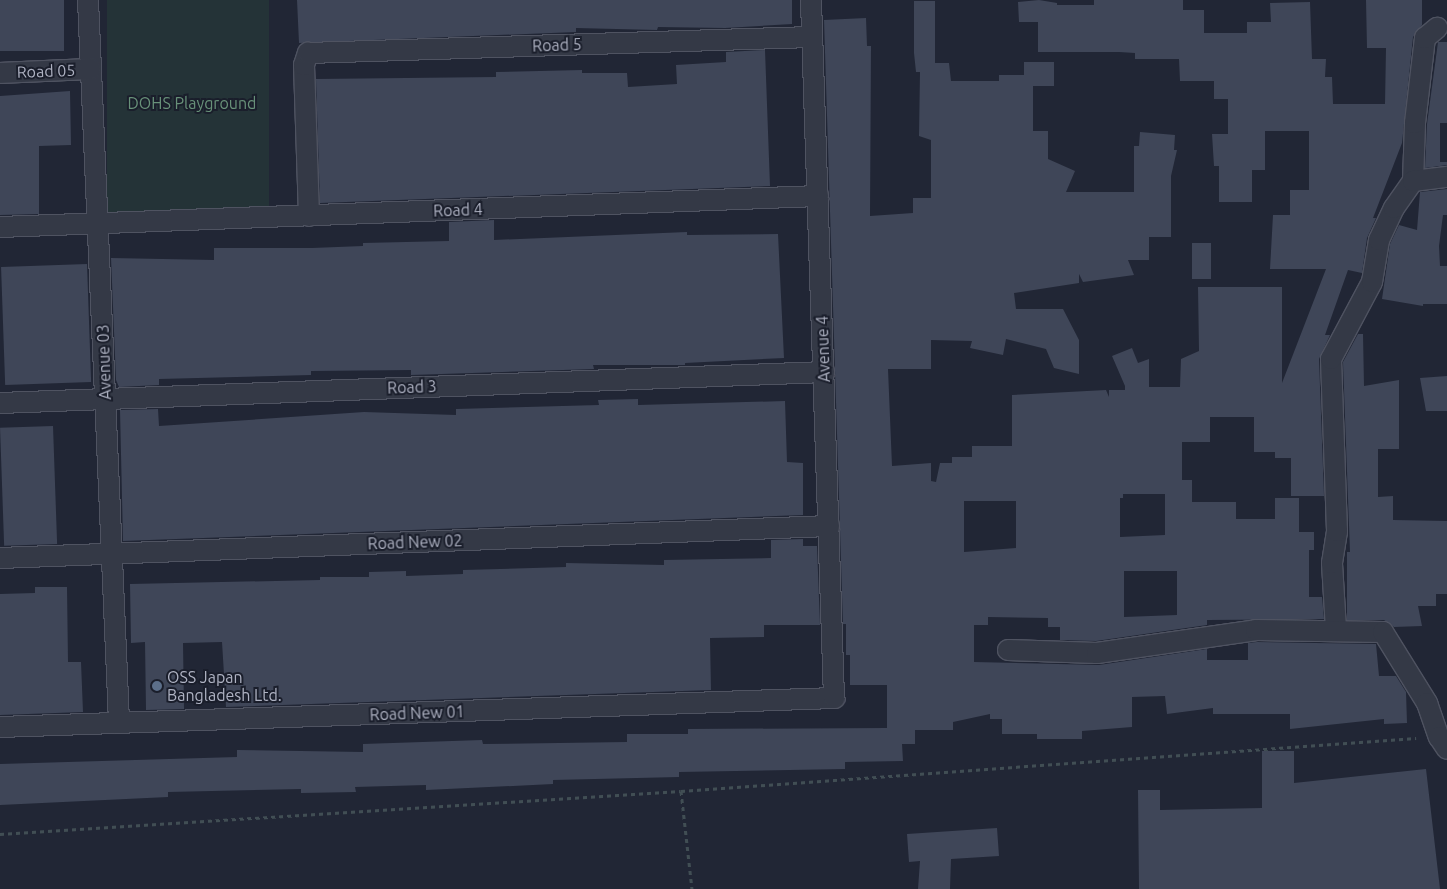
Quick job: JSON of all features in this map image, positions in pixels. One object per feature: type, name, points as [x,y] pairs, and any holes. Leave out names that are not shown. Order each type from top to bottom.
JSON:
[{"type":"street","name":"Avenue 03","points":[[88,0],[119,723]]},
{"type":"street","name":"Avenue 4","points":[[811,0],[834,698]]},
{"type":"street","points":[[1336,629],[1332,563],[1337,531],[1331,359],[1372,282],[1378,240],[1413,181],[1415,122],[1425,38],[1438,28]]},
{"type":"street","name":"Road 5","points":[[309,216],[305,58],[308,54],[812,36]]},
{"type":"street","name":"Road 05","points":[[0,72],[92,69]]},
{"type":"street","points":[[1413,181],[1447,177]]},
{"type":"street","name":"Road 4","points":[[0,227],[818,196]]},
{"type":"street","name":"Road 3","points":[[0,403],[824,372]]},
{"type":"street","name":"Road New 02","points":[[0,558],[829,526]]},
{"type":"street","points":[[1008,650],[1097,653],[1256,630],[1336,629],[1383,632],[1427,703],[1443,743]]},
{"type":"street","name":"Road New 01","points":[[0,728],[834,698]]},
{"type":"path","points":[[0,834],[1443,743]]},
{"type":"path","points":[[682,791],[692,889]]},
{"type":"green space","name":"DOHS Playground","points":[[107,0],[269,0],[269,212],[107,212]]},
{"type":"building","points":[[0,0],[64,0],[64,51],[0,51]]},
{"type":"building","points":[[297,0],[792,0],[792,24],[725,28],[658,27],[657,30],[576,28],[576,32],[299,43]]},
{"type":"building","points":[[1039,0],[1057,3],[1057,5],[1094,5],[1094,0],[1183,0],[1183,10],[1204,10],[1204,33],[1247,33],[1247,22],[1271,22],[1270,3],[1310,2],[1312,59],[1326,59],[1325,77],[1332,77],[1333,104],[1385,104],[1386,48],[1367,48],[1366,0],[1422,0],[1422,25],[1413,37],[1402,143],[1373,218],[1376,218],[1367,238],[1362,273],[1348,270],[1325,335],[1330,335],[1319,359],[1324,496],[1291,496],[1291,458],[1275,458],[1275,452],[1254,452],[1254,417],[1210,417],[1210,442],[1182,442],[1182,480],[1192,480],[1192,502],[1236,502],[1236,519],[1275,519],[1275,498],[1299,498],[1299,532],[1314,532],[1314,550],[1309,550],[1309,597],[1322,597],[1324,619],[1207,620],[1207,625],[1096,641],[1060,640],[1060,627],[1048,627],[1048,618],[988,617],[988,625],[974,625],[974,662],[1099,665],[1207,649],[1207,660],[1248,660],[1248,643],[1376,644],[1379,676],[1396,676],[1406,692],[1407,723],[1384,724],[1384,719],[1290,729],[1290,714],[1213,714],[1213,708],[1167,714],[1165,696],[1132,697],[1132,727],[1082,731],[1082,739],[1037,739],[1037,734],[1002,734],[1002,719],[990,719],[990,714],[953,722],[953,730],[915,730],[915,744],[902,744],[903,761],[845,762],[845,769],[679,772],[679,777],[553,780],[553,784],[426,790],[426,785],[355,787],[356,792],[301,793],[301,789],[168,792],[168,797],[0,805],[0,764],[237,757],[237,750],[363,752],[363,744],[482,740],[483,744],[627,742],[627,734],[688,734],[688,729],[887,728],[887,685],[850,685],[850,655],[846,655],[846,624],[843,624],[824,20],[866,18],[867,46],[871,46],[870,216],[913,213],[913,198],[931,198],[931,140],[919,136],[920,72],[916,72],[914,53],[914,1],[935,1],[935,63],[949,63],[951,81],[999,81],[999,75],[1024,75],[1024,62],[1054,62],[1054,86],[1033,86],[1033,131],[1048,131],[1048,159],[1075,171],[1066,192],[1134,192],[1134,146],[1139,146],[1140,132],[1175,135],[1174,150],[1177,150],[1171,176],[1171,237],[1149,237],[1149,260],[1128,260],[1134,275],[1083,282],[1079,274],[1079,283],[1014,293],[1016,309],[1063,309],[1079,340],[1079,374],[1054,368],[1046,349],[1006,339],[1003,355],[970,348],[972,341],[931,340],[931,369],[888,369],[892,466],[931,463],[931,481],[936,482],[940,463],[952,463],[952,457],[972,457],[972,446],[1012,446],[1012,395],[1106,390],[1109,397],[1109,390],[1125,390],[1112,356],[1132,348],[1138,363],[1149,359],[1149,387],[1180,387],[1181,359],[1199,351],[1198,287],[1282,287],[1282,383],[1326,269],[1270,269],[1273,215],[1290,215],[1290,190],[1309,190],[1309,131],[1265,131],[1265,170],[1252,170],[1252,202],[1219,202],[1219,166],[1214,166],[1212,134],[1228,134],[1228,99],[1214,99],[1214,81],[1180,81],[1179,59],[1135,59],[1135,53],[1119,52],[1038,52],[1038,22],[1019,22],[1018,2]],"holes":[[[1123,494],[1165,494],[1165,535],[1120,537],[1120,498],[1123,498]],[[964,501],[1016,501],[1016,548],[964,552]],[[1124,571],[1177,571],[1177,615],[1124,617]]]},
{"type":"building","points":[[1438,42],[1447,42],[1447,123],[1440,123],[1440,162],[1447,162],[1447,165],[1425,168],[1427,124]]},
{"type":"building","points":[[765,50],[770,186],[320,203],[316,79],[496,77],[496,72],[582,70],[582,73],[627,73],[628,87],[677,84],[676,65],[726,62],[726,52]]},
{"type":"building","points":[[70,91],[71,145],[39,146],[39,214],[0,215],[0,96]]},
{"type":"building","points":[[1447,189],[1447,215],[1443,215],[1439,246],[1440,266],[1447,266],[1447,304],[1423,304],[1423,306],[1382,299],[1390,244],[1399,225],[1417,230],[1420,192]]},
{"type":"building","points":[[494,220],[494,240],[687,232],[687,235],[778,234],[784,358],[685,363],[685,365],[593,365],[594,369],[411,375],[411,370],[311,371],[311,375],[159,379],[159,385],[119,387],[116,380],[111,258],[214,260],[214,248],[312,248],[363,246],[363,243],[449,241],[449,222]]},
{"type":"building","points":[[1192,243],[1211,243],[1211,279],[1192,279]]},
{"type":"building","points":[[87,264],[91,382],[5,385],[1,267]]},
{"type":"building","points":[[1358,334],[1363,334],[1364,386],[1399,380],[1399,449],[1378,449],[1378,497],[1393,496],[1393,520],[1447,521],[1447,594],[1436,594],[1436,606],[1418,606],[1422,626],[1394,627],[1384,620],[1347,620],[1347,552],[1350,552],[1343,362]]},
{"type":"building","points":[[1447,376],[1447,411],[1426,411],[1420,378]]},
{"type":"building","points":[[638,399],[638,405],[785,401],[787,462],[803,463],[803,515],[123,541],[120,410],[158,409],[159,426],[364,412],[456,415],[456,409],[599,405],[598,400]]},
{"type":"building","points":[[53,426],[57,544],[4,546],[0,428]]},
{"type":"building","points":[[803,539],[803,546],[817,546],[820,625],[764,625],[764,637],[710,638],[711,690],[226,707],[222,642],[183,643],[184,709],[146,710],[145,642],[131,643],[130,584],[320,580],[320,577],[369,577],[369,572],[406,571],[406,576],[463,574],[463,570],[566,567],[566,563],[664,565],[664,560],[771,558],[771,540]]},
{"type":"building","points":[[35,587],[67,587],[68,662],[81,662],[83,712],[0,715],[0,594],[35,593]]},
{"type":"building","points":[[1262,751],[1294,751],[1294,783],[1426,769],[1440,889],[1139,889],[1138,790],[1160,790],[1160,810],[1262,808]]},
{"type":"building","points":[[997,828],[999,856],[951,859],[950,889],[918,889],[920,861],[909,862],[907,834]]},
{"type":"place","name":"OSS Japan Bangladesh Ltd.","points":[[157,686]]}]
